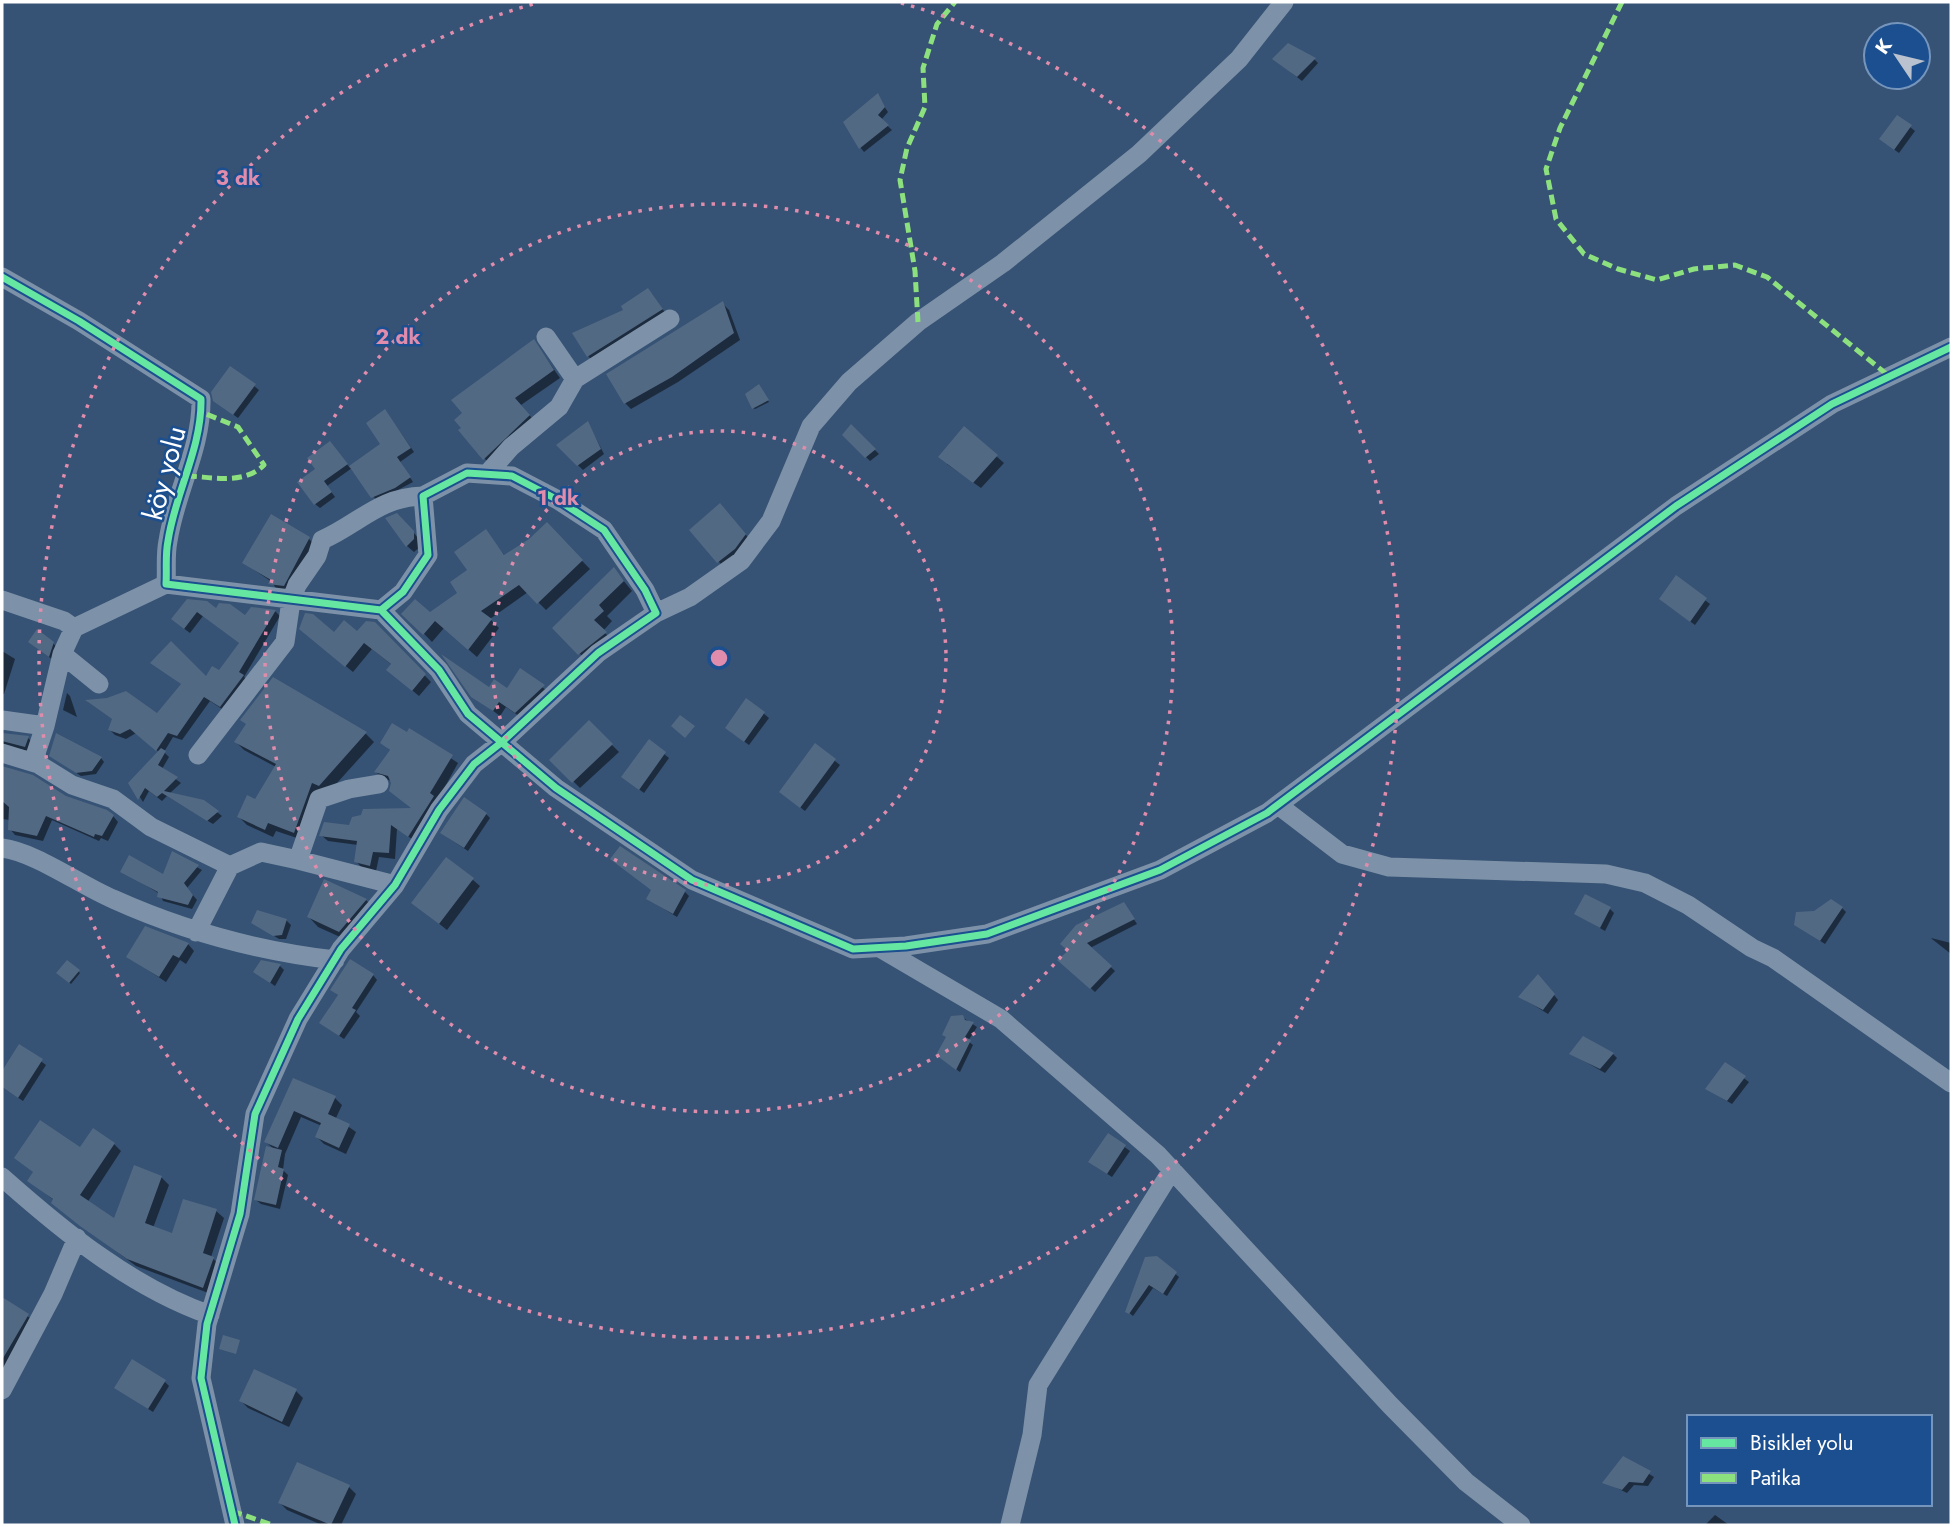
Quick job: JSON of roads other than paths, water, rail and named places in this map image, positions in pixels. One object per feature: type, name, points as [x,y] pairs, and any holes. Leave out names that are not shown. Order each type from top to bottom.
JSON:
[{"type":"street","points":[[235,1525],[201,1378],[210,1315],[240,1214],[255,1114],[298,1018],[335,960],[395,885],[439,810],[474,764],[502,743],[598,653],[656,613],[690,597],[741,561],[771,521],[811,426],[849,382],[918,322],[1003,263],[1139,154],[1239,59],[1284,2]]},
{"type":"street","name":"köy yolu","points":[[2,277],[79,321],[201,399],[201,412],[187,476],[167,541],[166,584]]},
{"type":"street","points":[[487,474],[511,447],[559,407],[575,379],[670,319]]},
{"type":"street","points":[[546,337],[575,379]]},
{"type":"street","points":[[38,764],[36,753],[62,654],[74,628],[166,584],[381,610],[439,670],[468,714],[556,789],[692,880],[853,949],[987,934],[1160,870],[1278,805],[1676,506],[1832,404],[1951,347]]},
{"type":"street","points":[[198,755],[285,642],[290,601],[297,585],[317,556],[322,540],[345,529],[363,514],[401,496],[423,496],[467,473],[512,476],[558,500],[604,530],[645,590],[656,613]]},
{"type":"street","points":[[381,610],[403,592],[428,555],[423,496]]},
{"type":"street","points":[[2,600],[64,621],[74,628]]},
{"type":"street","points":[[62,654],[99,684]]},
{"type":"street","points":[[2,720],[45,726]]},
{"type":"street","points":[[2,753],[38,764],[72,785],[113,799],[151,827],[230,866]]},
{"type":"street","points":[[298,860],[319,799],[349,789],[380,784]]},
{"type":"street","points":[[1278,805],[1342,854],[1389,867],[1606,874],[1645,883],[1688,905],[1752,948],[1773,958],[1951,1083]]},
{"type":"street","points":[[2,848],[21,851],[78,884],[171,925],[228,941],[335,960]]},
{"type":"street","points":[[196,932],[230,866],[261,852],[395,885]]},
{"type":"street","points":[[880,948],[1001,1019],[1172,1170],[1390,1405],[1466,1482],[1521,1525]]},
{"type":"street","points":[[1010,1525],[1032,1435],[1038,1385],[1172,1170]]},
{"type":"street","points":[[2,1177],[125,1274],[181,1305],[210,1315]]},
{"type":"street","points":[[2,1390],[53,1294],[77,1238]]}]
